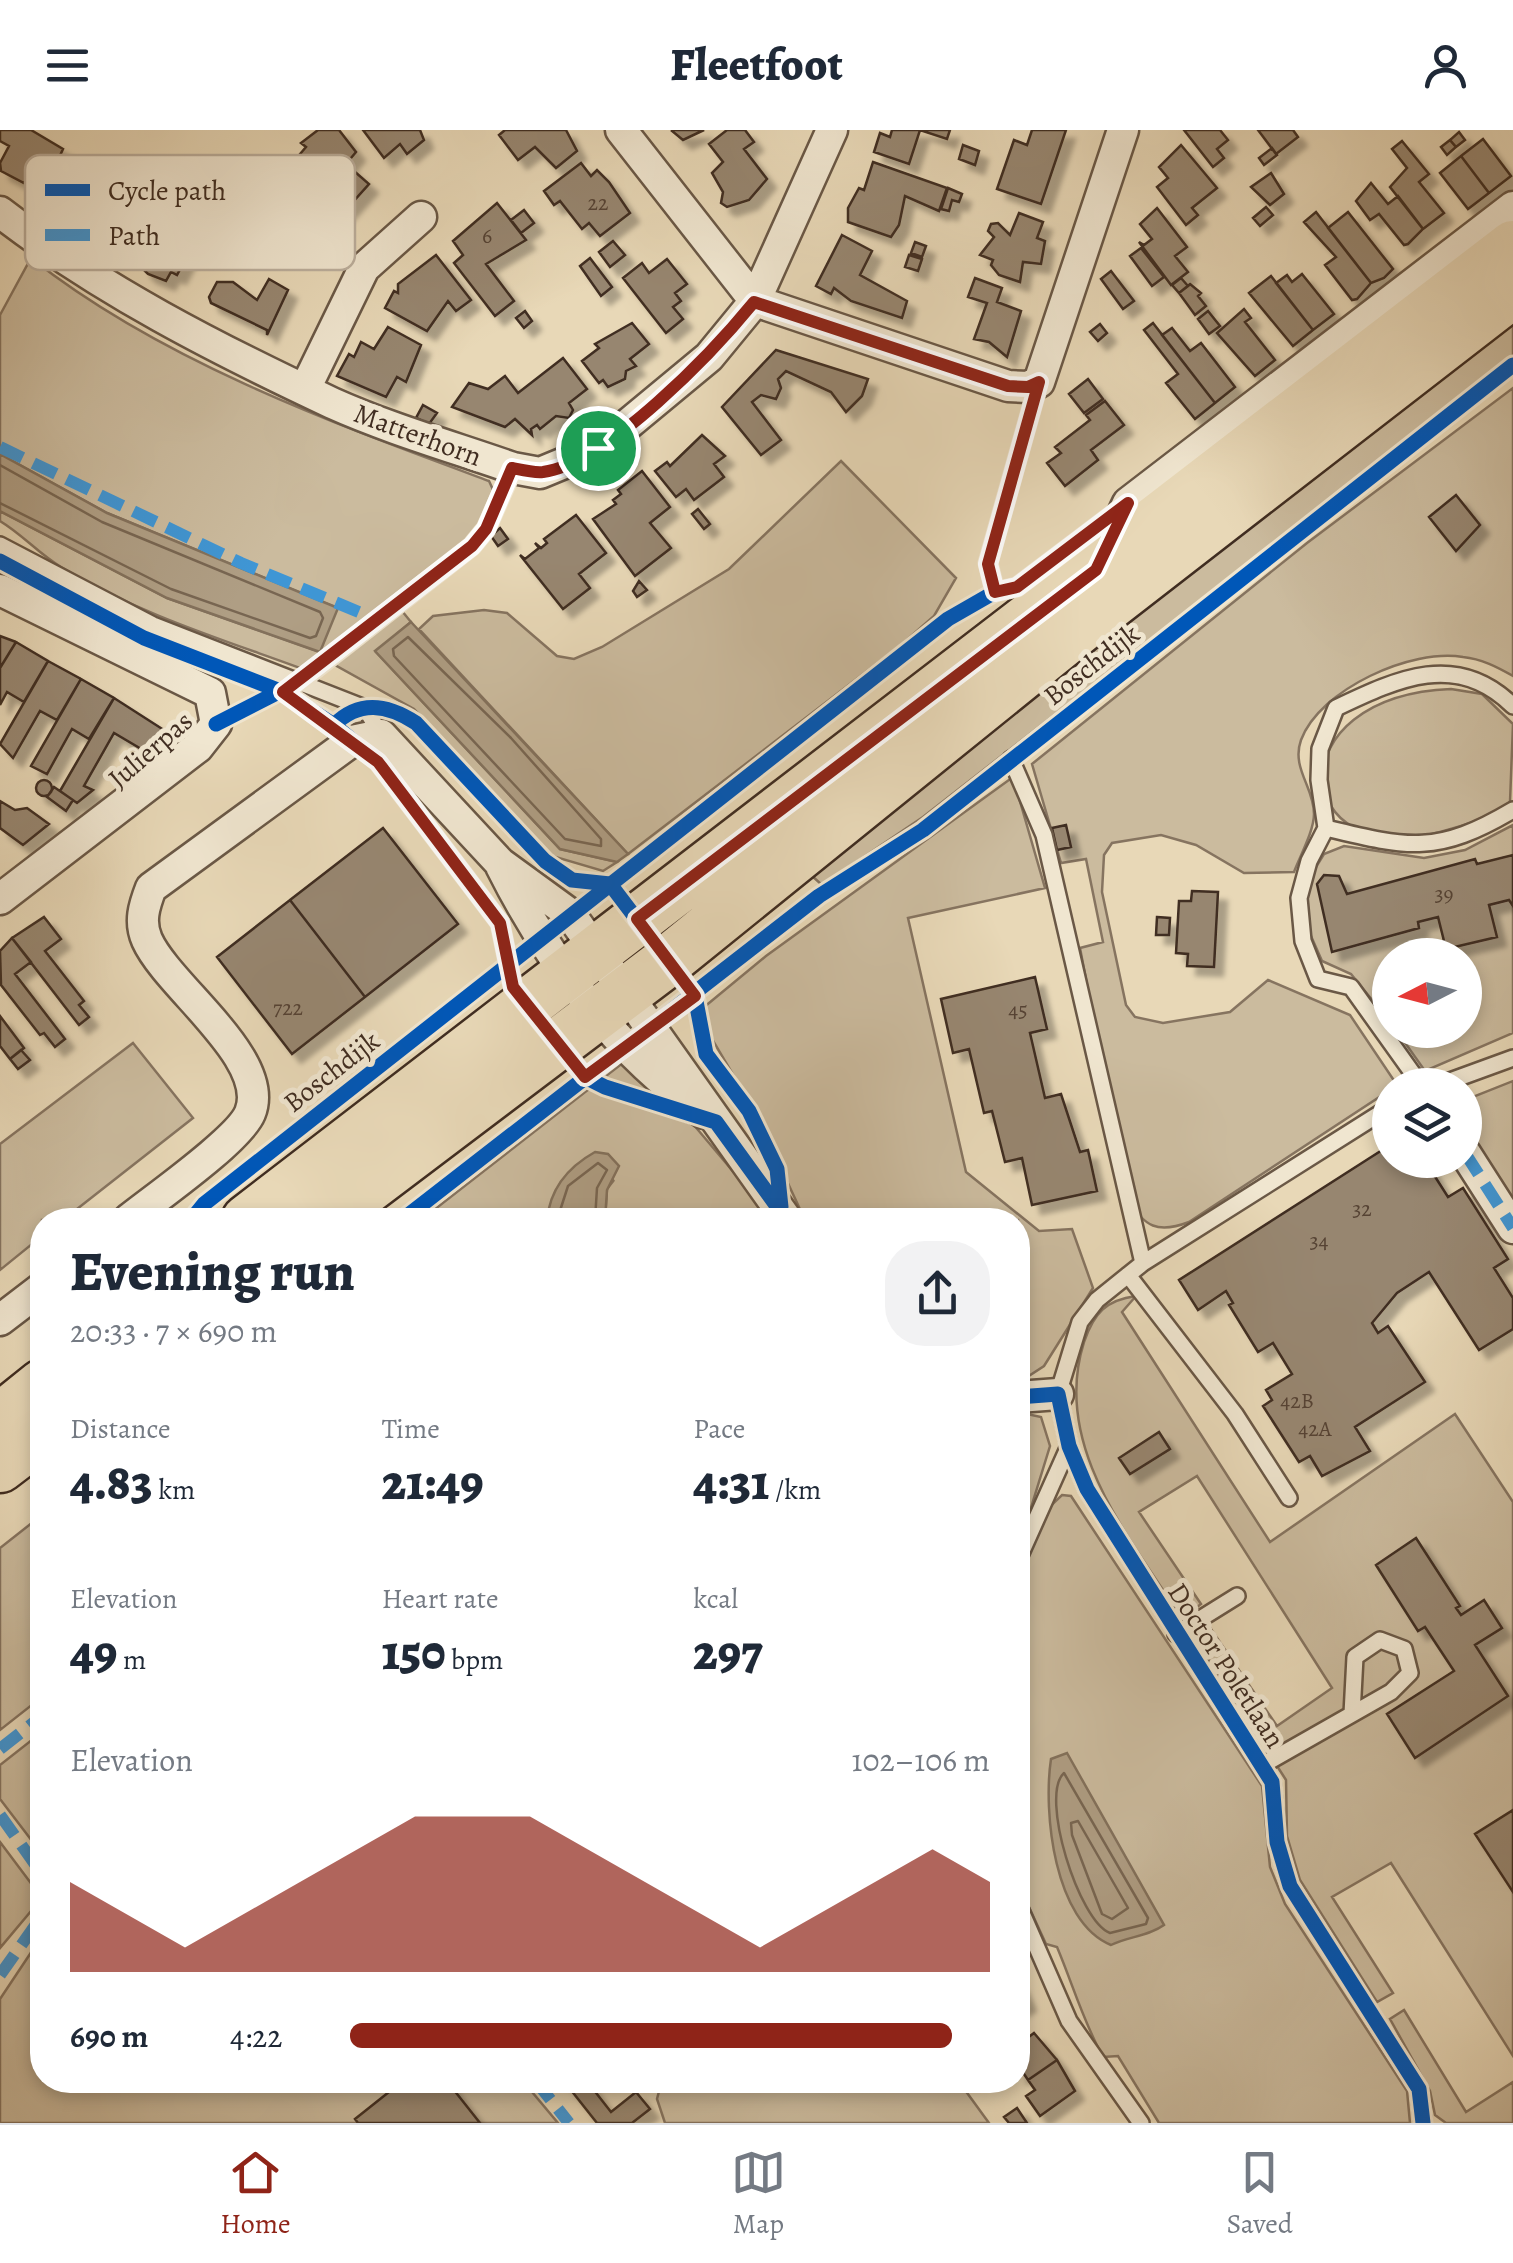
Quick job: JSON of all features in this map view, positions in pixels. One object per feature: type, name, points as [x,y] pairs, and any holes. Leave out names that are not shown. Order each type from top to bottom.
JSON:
[{"type":"main road","points":[[263,1208],[1513,246]]},
{"type":"main road","name":"Boschdijk","points":[[341,1208],[613,1003],[1091,619],[1513,292]]},
{"type":"main road","points":[[0,1419],[30,1395]]},
{"type":"main road","points":[[0,1467],[30,1444]]},
{"type":"street","points":[[622,130],[754,302],[1008,386],[1028,387],[1039,382],[1123,130]]},
{"type":"street","name":"Matterhorn","points":[[83,270],[163,318],[335,404],[495,462],[540,473],[598,448],[709,356],[754,302],[832,130]]},
{"type":"street","points":[[1096,570],[1128,503],[1513,207]]},
{"type":"street","name":"Matterhorn","points":[[0,212],[25,230]]},
{"type":"street","points":[[306,389],[364,268],[422,217]]},
{"type":"street","name":"Julierpas","points":[[0,590],[210,693],[216,724],[198,747],[2,895]]},
{"type":"street","points":[[382,734],[500,863],[528,920],[584,964],[716,1122],[778,1208]]},
{"type":"street","name":"Boschdijk","points":[[143,1208],[235,1133],[250,1115],[254,1089],[242,1063],[147,940],[142,912],[151,888],[352,742],[382,734]]},
{"type":"street","points":[[1481,1178],[1513,1228]]},
{"type":"street","points":[[0,1320],[30,1297]]},
{"type":"street","points":[[1030,1396],[1058,1394]]},
{"type":"lane","points":[[0,546],[153,624],[366,708],[382,734]]},
{"type":"lane","points":[[1409,1068],[1351,986],[1318,979],[1303,941],[1299,898],[1309,861],[1326,828],[1319,780],[1320,749],[1336,708],[1394,681],[1454,672],[1503,696],[1513,706]]},
{"type":"lane","points":[[1011,759],[1044,835],[1142,1263]]},
{"type":"lane","points":[[1326,828],[1397,845],[1437,844],[1476,832],[1513,810]]},
{"type":"lane","points":[[1482,1069],[1513,1058]]},
{"type":"lane","name":"Doctor Poletlaan","points":[[1372,1118],[1142,1263],[1097,1300],[1080,1322],[1058,1394],[1069,1446],[1086,1490],[1272,1782],[1276,1842],[1290,1886],[1419,2089],[1424,2123]]},
{"type":"lane","points":[[1128,1275],[1235,1414],[1289,1498]]},
{"type":"lane","points":[[1030,1533],[1069,1446]]},
{"type":"lane","points":[[1176,1634],[1237,1596]]},
{"type":"lane","points":[[1261,1766],[1391,1692],[1410,1673],[1404,1650],[1380,1640],[1356,1658],[1352,1714]]},
{"type":"lane","points":[[1030,1932],[1069,2021],[1140,2123]]},
{"type":"shaded area","points":[[25,269],[48,270],[82,295],[192,359],[311,413],[489,481],[495,494],[475,532],[303,669],[210,636],[149,612],[61,567],[0,521],[0,511],[167,598],[319,652],[337,608],[107,513],[0,454],[0,315]]},
{"type":"shaded area","points":[[1513,308],[1513,358],[923,817],[822,885],[812,876]]},
{"type":"shaded area","points":[[1513,388],[1513,676],[1470,658],[1419,659],[1370,676],[1327,704],[1311,721],[1299,750],[1314,814],[1294,872],[1244,873],[1196,845],[1161,835],[1112,843],[1104,855],[1102,892],[1126,1005],[1135,1017],[1163,1023],[1230,1012],[1268,980],[1350,1015],[1386,1068],[1372,1068],[1372,1102],[1189,1222],[1153,1226],[1128,1199],[1080,948],[1103,942],[1086,859],[1061,863],[1032,764],[1307,543]]},
{"type":"shaded area","points":[[841,461],[956,578],[934,616],[901,645],[628,854],[419,629],[433,616],[484,610],[507,613],[557,656],[574,659],[602,647],[729,569]]},
{"type":"shaded area","points":[[402,611],[411,622],[376,652],[560,849],[617,862],[603,871],[552,856],[414,709],[335,665]]},
{"type":"shaded area","points":[[1451,689],[1482,694],[1513,724],[1510,802],[1485,817],[1440,832],[1390,837],[1353,827],[1331,806],[1323,778],[1330,748],[1354,720],[1394,699]]},
{"type":"shaded area","points":[[1013,777],[1045,888],[908,918],[966,1172],[1011,1208],[799,1208],[754,1110],[709,1034],[703,1008],[766,956]]},
{"type":"shaded area","points":[[1513,825],[1513,1033],[1482,1046],[1482,938],[1372,938],[1372,1000],[1351,974],[1322,961],[1307,927],[1308,880],[1324,854],[1344,846],[1424,858],[1465,850]]},
{"type":"shaded area","points":[[133,1043],[193,1118],[78,1208],[30,1208],[30,1246],[0,1270],[0,1144]]},
{"type":"shaded area","points":[[1409,1048],[1478,1048],[1432,1068],[1423,1068]]},
{"type":"shaded area","points":[[628,1059],[670,1102],[602,1079]]},
{"type":"shaded area","points":[[1513,1081],[1513,1217],[1482,1167],[1482,1093]]},
{"type":"shaded area","points":[[589,1089],[693,1124],[764,1208],[606,1208],[607,1189],[614,1180],[552,1208],[436,1208]]},
{"type":"shaded area","points":[[1030,1224],[1039,1231],[1072,1229],[1093,1288],[1044,1366],[1030,1375]]},
{"type":"shaded area","points":[[1136,1296],[1122,1312],[1270,1542],[1455,1414],[1513,1502],[1513,2056],[1391,1863],[1332,1897],[1393,1993],[1377,2002],[1300,1880],[1287,1836],[1286,1780],[1193,1635],[1207,1623],[1277,1726],[1332,1688],[1197,1476],[1139,1512],[1201,1604],[1182,1619],[1101,1489],[1078,1418],[1077,1380],[1092,1323],[1109,1305]]},
{"type":"shaded area","points":[[1030,1415],[1041,1417],[1050,1446],[1030,1511]]},
{"type":"shaded area","points":[[1062,1495],[1071,1496],[1262,1786],[1270,1867],[1285,1904],[1407,2091],[1410,2123],[1159,2123],[1118,2056],[1103,2057],[1057,1947],[1046,1944],[1030,1909],[1030,1548],[1041,1515]]},
{"type":"shaded area","points":[[30,1524],[30,1706],[0,1730],[0,1548]]},
{"type":"shaded area","points":[[30,1741],[30,1838],[0,1799],[0,1765]]},
{"type":"shaded area","points":[[0,1842],[30,1882],[30,1912],[0,1948]]},
{"type":"shaded area","points":[[30,1954],[30,2093],[533,2093],[558,2123],[0,2123],[0,1999]]},
{"type":"shaded area","points":[[1404,2010],[1466,2112],[1513,2082],[1513,2123],[1446,2123],[1435,2115],[1430,2091],[1390,2019]]},
{"type":"shaded area","points":[[659,2093],[967,2093],[989,2123],[665,2123]]},
{"type":"water","points":[[0,454],[107,513],[338,608],[320,652],[167,598],[0,511]]},
{"type":"water","points":[[411,622],[628,854],[617,862],[560,849],[375,651]]},
{"type":"water","points":[[595,1152],[608,1154],[619,1166],[607,1190],[606,1208],[549,1208],[562,1180]]},
{"type":"water","points":[[1067,1753],[1164,1925],[1158,1929],[1111,1945],[1092,1933],[1076,1914],[1057,1863],[1049,1807],[1051,1759]]},
{"type":"building","points":[[0,130],[31,130],[63,149],[60,155],[25,155],[24,183],[1,171],[0,163],[9,146],[0,141]]},
{"type":"building","points":[[318,130],[339,130],[356,152],[299,155],[306,147],[301,143]]},
{"type":"building","points":[[363,130],[420,130],[424,140],[407,154],[400,144],[384,158]]},
{"type":"building","points":[[505,130],[566,130],[577,151],[556,168],[535,147],[518,160],[499,135]]},
{"type":"building","points":[[673,130],[704,130],[683,140],[672,131]]},
{"type":"building","points":[[727,130],[745,130],[754,142],[744,149],[767,179],[749,200],[727,207],[721,203],[723,192],[712,173],[723,162],[709,144]]},
{"type":"building","points":[[892,130],[920,130],[909,164],[874,152],[880,133],[890,137]]},
{"type":"building","points":[[920,130],[950,130],[947,139]]},
{"type":"building","points":[[1032,130],[1066,130],[1041,204],[997,189],[1014,140],[1027,145]]},
{"type":"building","points":[[1184,130],[1220,130],[1228,140],[1217,149],[1224,158],[1213,167]]},
{"type":"building","points":[[1258,130],[1293,130],[1298,137],[1276,154]]},
{"type":"building","points":[[1459,132],[1465,140],[1456,147],[1450,140]]},
{"type":"building","points":[[1483,139],[1511,176],[1489,193],[1461,156]]},
{"type":"building","points":[[1450,140],[1456,147],[1447,155],[1441,147]]},
{"type":"building","points":[[1402,141],[1429,174],[1419,182],[1444,213],[1423,229],[1390,187],[1407,168],[1392,149]]},
{"type":"building","points":[[963,145],[979,151],[975,165],[959,159]]},
{"type":"building","points":[[1181,145],[1217,188],[1192,208],[1198,215],[1186,225],[1157,187],[1168,178],[1159,167]]},
{"type":"building","points":[[1272,148],[1277,155],[1264,165],[1259,158]]},
{"type":"building","points":[[1461,156],[1489,193],[1468,209],[1440,173]]},
{"type":"building","points":[[873,162],[947,188],[939,211],[905,196],[899,225],[891,237],[848,222],[848,208],[859,188],[864,190]]},
{"type":"building","points":[[581,163],[591,176],[597,170],[609,182],[630,213],[600,236],[589,223],[582,229],[560,201],[554,205],[544,191]]},
{"type":"building","points":[[355,172],[369,184],[355,200]]},
{"type":"building","points":[[1271,173],[1284,194],[1270,205],[1251,187]]},
{"type":"building","points":[[1371,183],[1388,204],[1398,196],[1423,229],[1408,244],[1404,245],[1379,214],[1370,220],[1356,201]]},
{"type":"building","points":[[948,188],[962,194],[959,202],[952,200],[949,211],[941,209]]},
{"type":"building","points":[[497,203],[526,240],[486,264],[514,301],[495,316],[454,263],[463,255],[453,241]]},
{"type":"building","points":[[1266,207],[1273,215],[1260,226],[1253,218]]},
{"type":"building","points":[[1157,208],[1187,247],[1175,256],[1188,272],[1171,285],[1139,242],[1144,245],[1152,239],[1140,224]]},
{"type":"building","points":[[524,210],[534,223],[521,233],[511,220]]},
{"type":"building","points":[[1316,212],[1371,283],[1357,299],[1352,300],[1325,265],[1336,257],[1304,222]]},
{"type":"building","points":[[1348,212],[1393,269],[1384,278],[1371,283],[1328,228]]},
{"type":"building","points":[[1019,213],[1043,222],[1037,238],[1045,241],[1041,264],[1023,262],[1020,282],[999,275],[991,265],[993,260],[980,255],[994,237],[988,231],[991,224],[998,223],[1010,235]]},
{"type":"building","points":[[842,235],[872,251],[860,275],[907,301],[902,318],[851,301],[834,288],[831,294],[816,286]]},
{"type":"building","points":[[613,241],[625,255],[610,267],[599,252]]},
{"type":"building","points":[[915,242],[926,246],[922,257],[911,253]]},
{"type":"building","points":[[1141,248],[1164,277],[1152,286],[1130,256]]},
{"type":"building","points":[[436,255],[471,300],[456,311],[448,301],[427,331],[385,308],[394,291],[398,293],[398,284]]},
{"type":"building","points":[[909,255],[922,259],[918,271],[905,267]]},
{"type":"building","points":[[590,258],[612,287],[601,296],[580,266]]},
{"type":"building","points":[[667,259],[687,284],[675,293],[681,301],[673,307],[683,319],[666,333],[623,278],[642,263],[649,273]]},
{"type":"building","points":[[144,270],[180,270],[177,275],[171,272],[166,281]]},
{"type":"building","points":[[1111,271],[1134,301],[1123,309],[1101,279]]},
{"type":"building","points":[[1302,274],[1334,314],[1313,330],[1276,283],[1287,275],[1292,282]]},
{"type":"building","points":[[1271,276],[1313,330],[1293,346],[1249,293]]},
{"type":"building","points":[[975,278],[1002,288],[997,302],[1021,311],[1007,357],[989,342],[974,339],[987,303],[968,297]]},
{"type":"building","points":[[1181,278],[1188,286],[1179,293],[1172,285]]},
{"type":"building","points":[[269,279],[288,290],[267,335],[267,330],[211,303],[209,297],[217,282],[233,282],[257,300]]},
{"type":"building","points":[[1190,284],[1201,293],[1198,296],[1206,306],[1195,315],[1179,293]]},
{"type":"building","points":[[1244,309],[1251,318],[1245,322],[1275,360],[1255,376],[1217,333]]},
{"type":"building","points":[[525,311],[532,321],[524,328],[516,318]]},
{"type":"building","points":[[1208,311],[1220,326],[1209,334],[1198,319]]},
{"type":"building","points":[[632,323],[649,344],[630,359],[636,366],[626,371],[625,379],[608,387],[603,380],[599,383],[582,361],[599,348],[595,344]]},
{"type":"building","points":[[1153,323],[1215,403],[1195,419],[1166,383],[1178,374],[1144,330]]},
{"type":"building","points":[[1100,324],[1107,333],[1098,341],[1090,332]]},
{"type":"building","points":[[388,327],[421,345],[406,382],[397,377],[386,397],[337,376],[361,342],[374,349]]},
{"type":"building","points":[[1172,328],[1190,351],[1201,343],[1235,387],[1215,403],[1162,335]]},
{"type":"building","points":[[776,350],[868,379],[862,396],[846,412],[831,392],[786,371],[778,379],[781,388],[776,399],[761,395],[752,402],[781,440],[761,455],[722,407]]},
{"type":"building","points":[[563,358],[587,389],[569,403],[573,410],[569,418],[556,416],[540,429],[537,425],[531,429],[532,435],[515,419],[505,427],[452,407],[469,383],[488,389],[505,376],[518,393]]},
{"type":"building","points":[[1088,379],[1103,399],[1084,413],[1069,394]]},
{"type":"building","points":[[1105,401],[1124,425],[1091,450],[1098,460],[1065,486],[1047,463],[1061,453],[1055,447],[1090,420],[1086,415]]},
{"type":"building","points":[[423,405],[437,413],[429,424],[416,418]]},
{"type":"building","points":[[702,435],[725,456],[714,464],[724,477],[694,500],[686,489],[676,497],[655,471],[667,462],[670,466]]},
{"type":"building","points":[[642,471],[670,507],[650,523],[671,548],[635,576],[593,519],[616,504],[613,500],[621,494],[618,490]]},
{"type":"building","points":[[1456,495],[1480,525],[1456,551],[1429,517]]},
{"type":"building","points":[[698,509],[710,524],[704,529],[692,514]]},
{"type":"building","points":[[576,515],[606,553],[579,574],[590,588],[563,609],[520,555],[525,559],[539,548],[535,543],[541,548],[547,543],[544,539]]},
{"type":"building","points":[[500,528],[508,539],[498,546],[491,536]]},
{"type":"building","points":[[639,581],[647,590],[637,597],[633,591]]},
{"type":"building","points":[[0,636],[16,642],[0,668]]},
{"type":"building","points":[[16,642],[48,661],[24,702],[7,692],[0,705],[0,668]]},
{"type":"building","points":[[48,661],[81,679],[57,720],[40,711],[13,758],[0,744]]},
{"type":"building","points":[[81,679],[114,698],[89,739],[72,729],[47,774],[31,766]]},
{"type":"building","points":[[114,698],[167,732],[143,750],[114,733],[84,786],[93,790],[77,803],[60,791]]},
{"type":"building","points":[[44,780],[52,788],[44,796],[36,788]]},
{"type":"building","points":[[54,787],[73,800],[66,811],[47,797]]},
{"type":"building","points":[[0,801],[15,810],[27,808],[49,824],[23,845],[0,828]]},
{"type":"building","points":[[1066,825],[1071,847],[1057,850],[1052,828]]},
{"type":"building","points":[[383,828],[458,924],[365,997],[290,900]]},
{"type":"building","points":[[1513,855],[1513,906],[1509,900],[1489,905],[1497,937],[1482,941],[1443,938],[1438,917],[1418,922],[1419,928],[1332,952],[1317,884],[1324,875],[1339,876],[1347,894],[1475,859],[1477,864]]},
{"type":"building","points":[[1192,891],[1218,892],[1214,967],[1187,966],[1188,954],[1176,953],[1179,901],[1191,901]]},
{"type":"building","points":[[290,900],[365,997],[292,1054],[217,957]]},
{"type":"building","points":[[44,917],[61,939],[45,951],[84,1001],[79,1005],[89,1017],[79,1025],[12,938]]},
{"type":"building","points":[[1157,917],[1170,918],[1169,935],[1156,935]]},
{"type":"building","points":[[12,938],[31,962],[15,974],[65,1039],[55,1047],[44,1033],[40,1035],[1,985],[0,951]]},
{"type":"building","points":[[1035,977],[1047,1029],[1030,1033],[1045,1098],[1061,1094],[1080,1152],[1088,1150],[1097,1191],[1032,1205],[1022,1158],[1005,1162],[992,1111],[984,1113],[969,1049],[953,1053],[941,999]]},
{"type":"building","points":[[0,1016],[24,1048],[10,1059],[0,1046]]},
{"type":"building","points":[[21,1050],[30,1060],[18,1069],[10,1059]]},
{"type":"building","points":[[1372,1157],[1372,1178],[1436,1178],[1448,1197],[1463,1188],[1508,1259],[1494,1268],[1513,1298],[1513,1329],[1479,1350],[1429,1272],[1397,1293],[1372,1323],[1378,1333],[1388,1326],[1425,1382],[1355,1427],[1370,1451],[1322,1476],[1310,1456],[1299,1462],[1263,1406],[1272,1400],[1266,1390],[1292,1374],[1273,1343],[1258,1352],[1229,1305],[1233,1303],[1226,1291],[1198,1310],[1179,1280]]},
{"type":"building","points":[[1159,1432],[1170,1449],[1130,1474],[1119,1458]]},
{"type":"building","points":[[1416,1538],[1460,1606],[1456,1608],[1461,1615],[1484,1600],[1502,1628],[1475,1645],[1508,1696],[1415,1758],[1387,1714],[1454,1671],[1425,1627],[1418,1631],[1376,1565]]},
{"type":"building","points":[[1513,1810],[1513,1892],[1475,1834]]},
{"type":"building","points":[[1034,2033],[1057,2060],[1030,2079],[1030,2036]]},
{"type":"building","points":[[1057,2060],[1075,2091],[1040,2116],[1026,2096],[1035,2090],[1030,2079]]},
{"type":"building","points":[[388,2093],[456,2093],[480,2123],[358,2123],[355,2119]]},
{"type":"building","points":[[573,2093],[596,2093],[611,2112],[637,2093],[650,2109],[632,2123],[597,2123]]},
{"type":"building","points":[[1017,2108],[1027,2123],[1009,2123],[1004,2117]]},
{"type":"marked path","points":[[0,447],[241,563],[378,620]]},
{"type":"marked path","points":[[1481,1178],[1513,1228]]},
{"type":"marked path","points":[[0,1749],[30,1725]]},
{"type":"marked path","points":[[0,1815],[30,1857]]},
{"type":"marked path","points":[[0,1975],[30,1933]]},
{"type":"marked path","points":[[545,2093],[569,2123]]},
{"type":"cycle path","points":[[417,1208],[819,896],[923,830],[1513,365]]},
{"type":"cycle path","points":[[995,592],[988,563],[1039,382]]},
{"type":"cycle path","points":[[216,724],[300,681],[472,546],[486,529],[513,468]]},
{"type":"cycle path","points":[[201,1208],[948,619],[995,592],[1017,587],[1128,503]]},
{"type":"cycle path","points":[[0,561],[144,638],[283,692],[334,725],[378,762],[500,923],[513,987],[585,1077],[716,1122],[778,1208]]},
{"type":"cycle path","points":[[334,725],[363,708],[384,709],[416,723],[545,861],[572,880],[610,884],[695,996],[706,1054],[749,1111],[777,1169],[781,1207]]},
{"type":"cycle path","points":[[1030,1396],[1058,1394],[1069,1446],[1087,1489],[1272,1782],[1277,1842],[1290,1886],[1419,2089],[1423,2123]]},
{"type":"route","points":[[754,302],[1008,386],[1028,387],[1039,382],[988,564],[995,592],[1017,587],[1099,521],[1128,503],[1096,570],[637,919],[695,996],[585,1077],[513,987],[500,923],[378,762],[283,692],[472,546],[486,529],[512,468],[540,473],[563,467],[598,448],[709,356],[754,302]]}]
